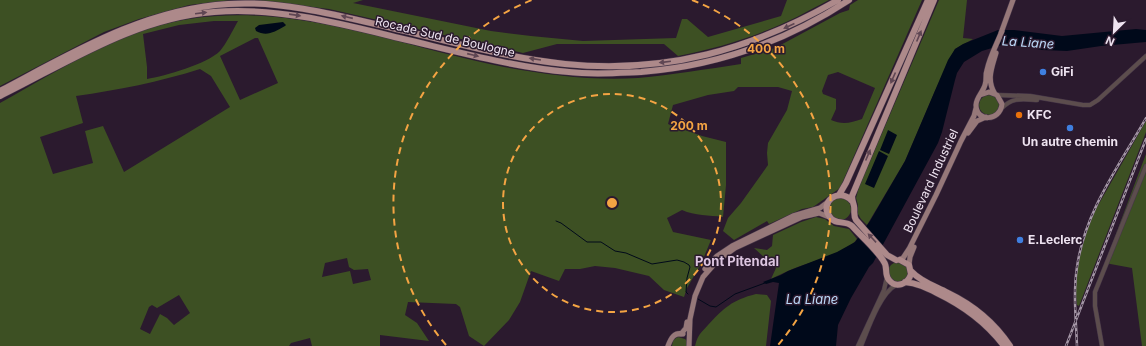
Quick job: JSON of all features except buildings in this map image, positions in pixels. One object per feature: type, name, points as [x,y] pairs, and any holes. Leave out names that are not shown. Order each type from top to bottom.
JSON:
[{"type":"highway","points":[[839,195],[846,183],[927,0]]},
{"type":"highway","points":[[854,224],[854,206],[852,196],[855,187],[934,0]]},
{"type":"highway","name":"Rocade Sud de Boulogne","points":[[1,91],[90,44],[135,24],[169,13],[226,4],[259,4],[342,16],[520,57],[567,64],[612,66],[676,61],[730,49],[851,1]]},
{"type":"highway","name":"Rocade Sud de Boulogne","points":[[0,97],[99,44],[120,35],[146,25],[165,20],[216,11],[254,11],[300,16],[328,21],[516,65],[567,72],[621,75],[663,72],[692,67],[724,60],[757,50],[815,23],[841,4]]},
{"type":"highway","points":[[852,201],[847,197],[839,195],[834,196],[828,202],[827,208],[830,217],[835,221],[854,224],[885,257],[898,260],[910,268],[924,281],[956,297],[999,332],[1010,346]]},
{"type":"highway","points":[[843,222],[850,218],[854,212]]},
{"type":"highway","points":[[885,257],[887,277],[892,283],[898,284],[905,282],[928,288],[975,312]]},
{"type":"highway","points":[[886,269],[890,263],[898,260]]},
{"type":"highway","points":[[905,282],[910,277],[910,268]]},
{"type":"highway","points":[[985,321],[1004,346]]},
{"type":"main road","points":[[996,50],[986,70],[985,84],[976,102],[976,108],[979,113],[986,118],[996,116],[1001,109],[1001,102],[991,86],[990,79],[1002,30],[1014,0]]},
{"type":"main road","points":[[980,96],[986,92],[996,94]]},
{"type":"main road","name":"Boulevard Industriel","points":[[898,260],[908,252],[940,188],[973,118],[976,108]]},
{"type":"main road","name":"Boulevard Industriel","points":[[910,268],[911,254],[969,132],[977,121],[986,118]]},
{"type":"main road","points":[[681,334],[686,328],[690,301],[697,282],[706,268],[717,256],[751,236],[799,214],[820,208],[828,202]]},
{"type":"main road","points":[[689,343],[691,315],[696,293],[704,275],[717,261],[735,248],[802,217],[818,213],[830,217]]},
{"type":"main road","points":[[669,345],[673,336],[676,334],[681,334],[686,337],[689,343]]},
{"type":"street","points":[[996,94],[1030,96],[1052,101],[1083,105],[1092,104],[1146,56]]},
{"type":"street","points":[[1001,109],[1007,103],[1015,100],[1052,101]]},
{"type":"street","points":[[1102,346],[1094,306],[1094,296],[1146,166]]},
{"type":"street","points":[[858,346],[884,290],[887,277]]},
{"type":"street","points":[[862,346],[871,323],[886,295],[890,289],[898,284]]},
{"type":"green space","points":[[0,0],[232,0],[189,5],[139,19],[104,32],[0,86]]},
{"type":"green space","points":[[253,0],[363,0],[353,3],[491,31],[583,41],[676,38],[682,19],[687,19],[708,37],[781,16],[787,0],[829,0],[773,28],[722,45],[678,56],[664,44],[557,44],[523,53],[329,9]]},
{"type":"green space","points":[[858,0],[922,0],[840,188],[813,207],[802,209],[769,224],[767,221],[734,240],[723,231],[728,218],[741,203],[768,165],[768,143],[787,110],[792,91],[778,87],[738,87],[734,91],[708,95],[673,105],[668,124],[702,136],[726,142],[726,185],[723,217],[697,214],[682,210],[667,218],[673,232],[711,240],[701,264],[687,288],[684,297],[664,290],[649,276],[615,268],[595,266],[580,269],[565,269],[559,281],[531,271],[520,302],[509,320],[484,346],[469,336],[460,307],[456,304],[408,302],[405,315],[417,323],[429,341],[380,335],[380,346],[312,346],[310,338],[291,343],[289,346],[0,346],[0,103],[92,52],[115,41],[164,24],[189,19],[229,15],[269,17],[309,21],[348,29],[465,58],[521,70],[587,78],[621,79],[677,74],[741,64],[741,58],[775,48],[840,13],[849,10],[850,5]],"holes":[[[214,21],[238,21],[220,51],[214,56],[185,69],[147,79],[143,34],[179,25]],[[255,38],[258,38],[278,83],[240,100],[220,56]],[[200,69],[211,76],[230,107],[124,172],[103,126],[85,131],[93,163],[53,174],[40,137],[83,123],[76,96],[169,78]],[[838,72],[875,88],[862,119],[846,123],[839,123],[831,120],[836,109],[836,99],[823,94],[822,91],[828,75]],[[347,258],[349,267],[354,270],[368,269],[371,280],[353,284],[350,271],[322,277],[325,263]],[[179,295],[190,313],[174,325],[160,314],[150,334],[140,329],[149,307],[152,305],[157,308]]]},
{"type":"green space","points":[[939,0],[967,0],[963,38],[973,39],[955,49],[905,161],[867,225],[858,214],[856,198],[859,187]]},
{"type":"green space","points":[[989,95],[996,98],[999,105],[996,112],[989,115],[982,112],[979,105],[982,98]]},
{"type":"green space","points":[[1146,121],[1146,132],[1079,306],[1077,305],[1076,281],[1080,256],[1087,232],[1096,209]]},
{"type":"green space","points":[[1146,154],[1146,346],[1142,346],[1132,268],[1105,263]]},
{"type":"green space","points":[[840,198],[848,201],[851,209],[848,217],[840,220],[832,217],[829,209],[832,201]]},
{"type":"green space","points":[[816,217],[825,219],[834,226],[849,229],[857,239],[852,245],[835,254],[771,279],[776,268],[754,248],[767,250],[772,246],[773,235]]},
{"type":"green space","points":[[898,262],[905,265],[908,272],[905,279],[898,282],[891,279],[888,272],[891,265]]},
{"type":"green space","points":[[756,294],[767,295],[771,301],[766,346],[695,346],[700,334],[724,309],[734,302]]},
{"type":"green space","points":[[678,337],[687,341],[687,346],[672,346],[673,340]]},
{"type":"water","points":[[283,22],[286,25],[285,26],[267,34],[256,31],[255,28],[259,25]]},
{"type":"water","name":"La Liane","points":[[1136,29],[1146,30],[1146,42],[1067,51],[1042,50],[1023,46],[1002,45],[982,51],[964,62],[957,73],[938,143],[873,263],[869,267],[851,298],[838,325],[836,346],[770,346],[779,283],[773,282],[766,284],[763,282],[837,252],[855,242],[870,221],[905,161],[948,60],[955,49],[963,44],[998,30],[1014,30],[1062,36]]},
{"type":"water","points":[[888,130],[897,135],[889,154],[880,150]]},
{"type":"water","points":[[879,151],[888,156],[874,188],[865,184]]},
{"type":"waterway","points":[[556,221],[587,242],[601,242],[615,251],[626,253],[652,264],[677,260],[684,262],[690,267],[687,278],[686,292],[688,294]]},
{"type":"waterway","points":[[698,299],[710,306],[716,307],[735,294],[765,283]]},
{"type":"railway","points":[[1077,346],[1075,287],[1081,246],[1087,227],[1104,190],[1146,118]]},
{"type":"railway","points":[[1066,346],[1146,139]]},
{"type":"place","name":"GiFi","points":[[1043,72]]},
{"type":"place","name":"KFC","points":[[1019,115]]},
{"type":"place","name":"Un autre chemin","points":[[1070,128]]},
{"type":"place","name":"E.Leclerc","points":[[1020,240]]},
{"type":"district","name":"Pont Pitendal","points":[[737,261]]}]
